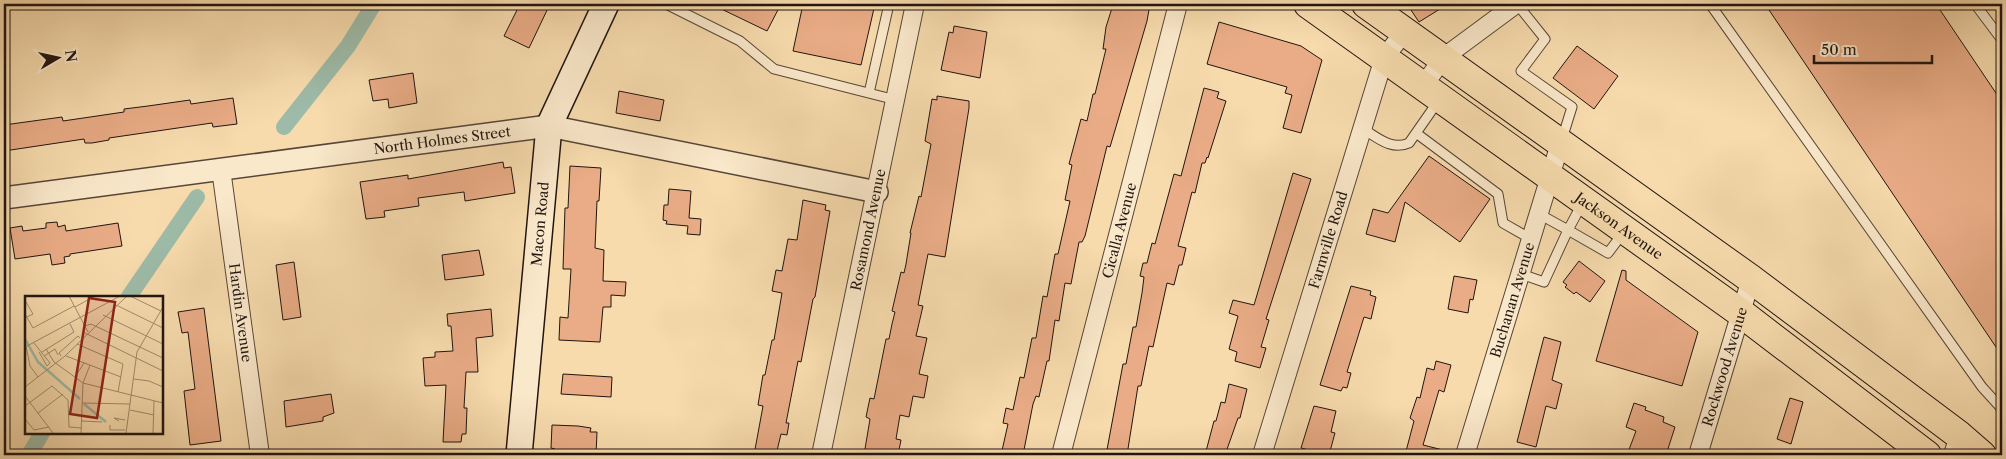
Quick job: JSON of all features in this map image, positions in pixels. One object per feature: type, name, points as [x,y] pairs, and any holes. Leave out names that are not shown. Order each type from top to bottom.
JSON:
[{"type":"main road","name":"Macon Road","points":[[519,455],[549,126],[606,4]]},
{"type":"main road","name":"Jackson Avenue","points":[[1308,4],[1741,313],[1927,455]]},
{"type":"main road","points":[[1366,4],[1751,279],[1956,445],[1982,455]]},
{"type":"street","name":"Rosamond Avenue","points":[[821,455],[915,4]]},
{"type":"street","name":"Cicalla Avenue","points":[[1062,455],[1178,4]]},
{"type":"street","points":[[1432,92],[1444,58],[1516,4]]},
{"type":"street","name":"Farmville Road","points":[[1262,455],[1384,58],[1405,31]]},
{"type":"street","name":"North Holmes Street","points":[[4,198],[549,126],[877,192]]},
{"type":"street","name":"Buchanan Avenue","points":[[1465,455],[1560,144]]},
{"type":"street","name":"Hardin Avenue","points":[[221,169],[260,455]]},
{"type":"street","name":"Rockwood Avenue","points":[[1698,455],[1751,279]]},
{"type":"lane","points":[[666,4],[740,41],[774,69],[896,100]]},
{"type":"lane","points":[[869,93],[889,4]]},
{"type":"lane","points":[[1516,4],[1545,38],[1521,71],[1572,107],[1560,144]]},
{"type":"lane","points":[[1710,4],[1970,372],[2002,409]]},
{"type":"lane","points":[[1975,4],[2002,40]]},
{"type":"lane","points":[[1363,129],[1392,146],[1401,147],[1408,144],[1416,134],[1432,92]]},
{"type":"lane","points":[[1416,134],[1498,194],[1503,223],[1531,240]]},
{"type":"lane","points":[[1521,274],[1544,282],[1583,201]]},
{"type":"lane","points":[[1539,214],[1608,253],[1625,230]]},
{"type":"building","points":[[520,4],[550,4],[529,48],[504,36]]},
{"type":"building","points":[[711,4],[781,4],[767,31]]},
{"type":"building","points":[[803,4],[875,4],[861,65],[793,51]]},
{"type":"building","points":[[1117,4],[1150,4],[1147,21],[1110,147],[1107,146],[1085,236],[1082,242],[1079,242],[1071,284],[1065,283],[1059,321],[1055,320],[1049,361],[1047,361],[1039,397],[1036,396],[1033,404],[1023,455],[1001,455],[1008,424],[1003,423],[1006,408],[1013,410],[1020,377],[1024,378],[1032,338],[1036,338],[1043,296],[1047,297],[1055,254],[1058,254],[1070,201],[1065,200],[1072,165],[1069,164],[1081,119],[1087,121],[1106,49],[1103,49],[1106,27],[1112,8],[1116,9]]},
{"type":"building","points":[[1407,4],[1448,4],[1419,22]]},
{"type":"building","points":[[1765,4],[1936,4],[2002,102],[2002,356]]},
{"type":"building","points":[[1219,22],[1301,46],[1322,60],[1301,133],[1283,128],[1292,95],[1285,93],[1287,87],[1207,64]]},
{"type":"building","points":[[954,26],[987,32],[980,78],[941,70],[949,32],[953,33]]},
{"type":"building","points":[[1577,46],[1618,76],[1594,109],[1553,78]]},
{"type":"building","points":[[413,73],[417,103],[389,108],[388,99],[373,101],[369,80]]},
{"type":"building","points":[[1204,88],[1219,92],[1217,98],[1226,101],[1208,158],[1205,163],[1202,163],[1195,193],[1192,192],[1178,246],[1186,248],[1182,265],[1179,265],[1174,285],[1167,283],[1153,347],[1149,346],[1141,386],[1138,386],[1127,455],[1106,455],[1123,364],[1126,364],[1133,327],[1136,327],[1144,277],[1140,276],[1143,263],[1147,263],[1152,243],[1155,244],[1174,174],[1181,176]]},
{"type":"building","points":[[619,91],[664,100],[660,121],[616,113]]},
{"type":"building","points":[[937,96],[969,101],[969,108],[945,257],[928,254],[918,305],[923,306],[916,336],[927,338],[919,374],[928,376],[924,398],[913,396],[909,417],[900,415],[896,439],[901,440],[898,455],[864,455],[870,419],[866,417],[870,398],[874,399],[886,339],[889,339],[895,312],[892,311],[901,272],[904,273],[910,233],[919,196],[921,197],[931,144],[925,141],[932,99],[937,100]]},
{"type":"building","points":[[233,98],[237,124],[213,127],[212,123],[109,138],[109,140],[92,143],[85,143],[84,139],[4,151],[4,125],[62,117],[63,121],[124,112],[124,109],[190,100],[191,104]]},
{"type":"building","points":[[1429,156],[1490,199],[1460,242],[1405,202],[1395,242],[1366,234],[1373,209],[1388,213]]},
{"type":"building","points":[[503,162],[504,168],[511,167],[515,193],[465,201],[464,192],[418,198],[419,206],[384,211],[385,217],[366,219],[360,182],[408,175],[408,179]]},
{"type":"building","points":[[570,166],[601,168],[599,201],[597,201],[595,248],[604,250],[603,281],[626,282],[625,296],[611,295],[611,307],[603,307],[600,342],[559,340],[560,317],[568,318],[571,269],[563,269],[565,208],[568,208]]},
{"type":"building","points":[[1293,173],[1311,179],[1266,319],[1269,320],[1261,347],[1266,348],[1260,368],[1235,361],[1237,352],[1229,349],[1238,316],[1229,313],[1233,300],[1254,305]]},
{"type":"building","points":[[669,189],[691,191],[689,218],[701,219],[700,235],[687,234],[688,226],[666,224],[667,221],[663,220],[664,205],[668,205]]},
{"type":"building","points":[[803,200],[826,205],[825,210],[830,211],[815,297],[813,299],[801,362],[798,361],[786,423],[789,423],[787,435],[781,434],[776,455],[754,455],[763,406],[758,405],[763,375],[765,375],[772,340],[774,340],[782,293],[772,291],[776,270],[782,271],[788,239],[797,240]]},
{"type":"building","points":[[57,222],[58,227],[65,225],[66,231],[118,223],[122,246],[70,254],[70,256],[64,257],[65,263],[52,265],[50,254],[15,259],[10,228],[22,226],[23,231],[46,228],[46,223]]},
{"type":"building","points":[[479,250],[484,275],[445,280],[442,255]]},
{"type":"building","points":[[1579,261],[1605,281],[1590,302],[1576,292],[1574,294],[1565,287],[1567,285],[1563,282]]},
{"type":"building","points":[[294,262],[301,317],[283,320],[276,265]]},
{"type":"building","points":[[1622,270],[1626,271],[1626,280],[1698,332],[1682,386],[1596,361]]},
{"type":"building","points":[[1454,276],[1477,280],[1473,300],[1470,299],[1468,313],[1448,309]]},
{"type":"building","points":[[1351,286],[1371,291],[1370,295],[1376,297],[1371,319],[1364,317],[1347,372],[1351,373],[1347,388],[1343,387],[1341,391],[1320,385]]},
{"type":"building","points":[[204,308],[221,441],[190,445],[184,391],[195,389],[188,332],[182,333],[178,312]]},
{"type":"building","points":[[491,309],[493,336],[476,338],[478,372],[466,372],[464,408],[467,408],[466,434],[462,434],[461,442],[443,442],[446,385],[425,386],[423,358],[435,357],[435,352],[453,351],[451,326],[448,326],[447,314]]},
{"type":"building","points":[[1544,337],[1561,342],[1552,380],[1562,384],[1556,409],[1546,406],[1536,447],[1517,442]]},
{"type":"building","points":[[1436,361],[1451,365],[1444,392],[1439,390],[1423,445],[1447,451],[1447,455],[1405,455],[1414,421],[1410,418],[1417,397],[1420,398],[1427,368],[1434,370]]},
{"type":"building","points":[[563,374],[612,377],[611,397],[561,394]]},
{"type":"building","points":[[1229,384],[1247,389],[1240,418],[1238,418],[1225,455],[1205,455],[1214,421],[1216,421],[1221,402],[1225,403]]},
{"type":"building","points":[[331,394],[334,413],[323,417],[323,421],[286,427],[284,401]]},
{"type":"building","points":[[1790,398],[1803,402],[1791,444],[1777,439]]},
{"type":"building","points":[[1634,403],[1646,407],[1645,410],[1664,417],[1663,422],[1675,427],[1666,455],[1627,455],[1636,431],[1626,427]]},
{"type":"building","points":[[1314,406],[1336,411],[1331,432],[1335,433],[1329,455],[1301,448]]},
{"type":"building","points":[[552,425],[591,428],[590,432],[597,432],[596,455],[554,455],[555,449],[551,448]]},
{"type":"waterway","points":[[284,127],[348,46],[374,4]]},
{"type":"waterway","points":[[129,296],[197,197]]},
{"type":"waterway","points":[[29,455],[41,434]]}]
